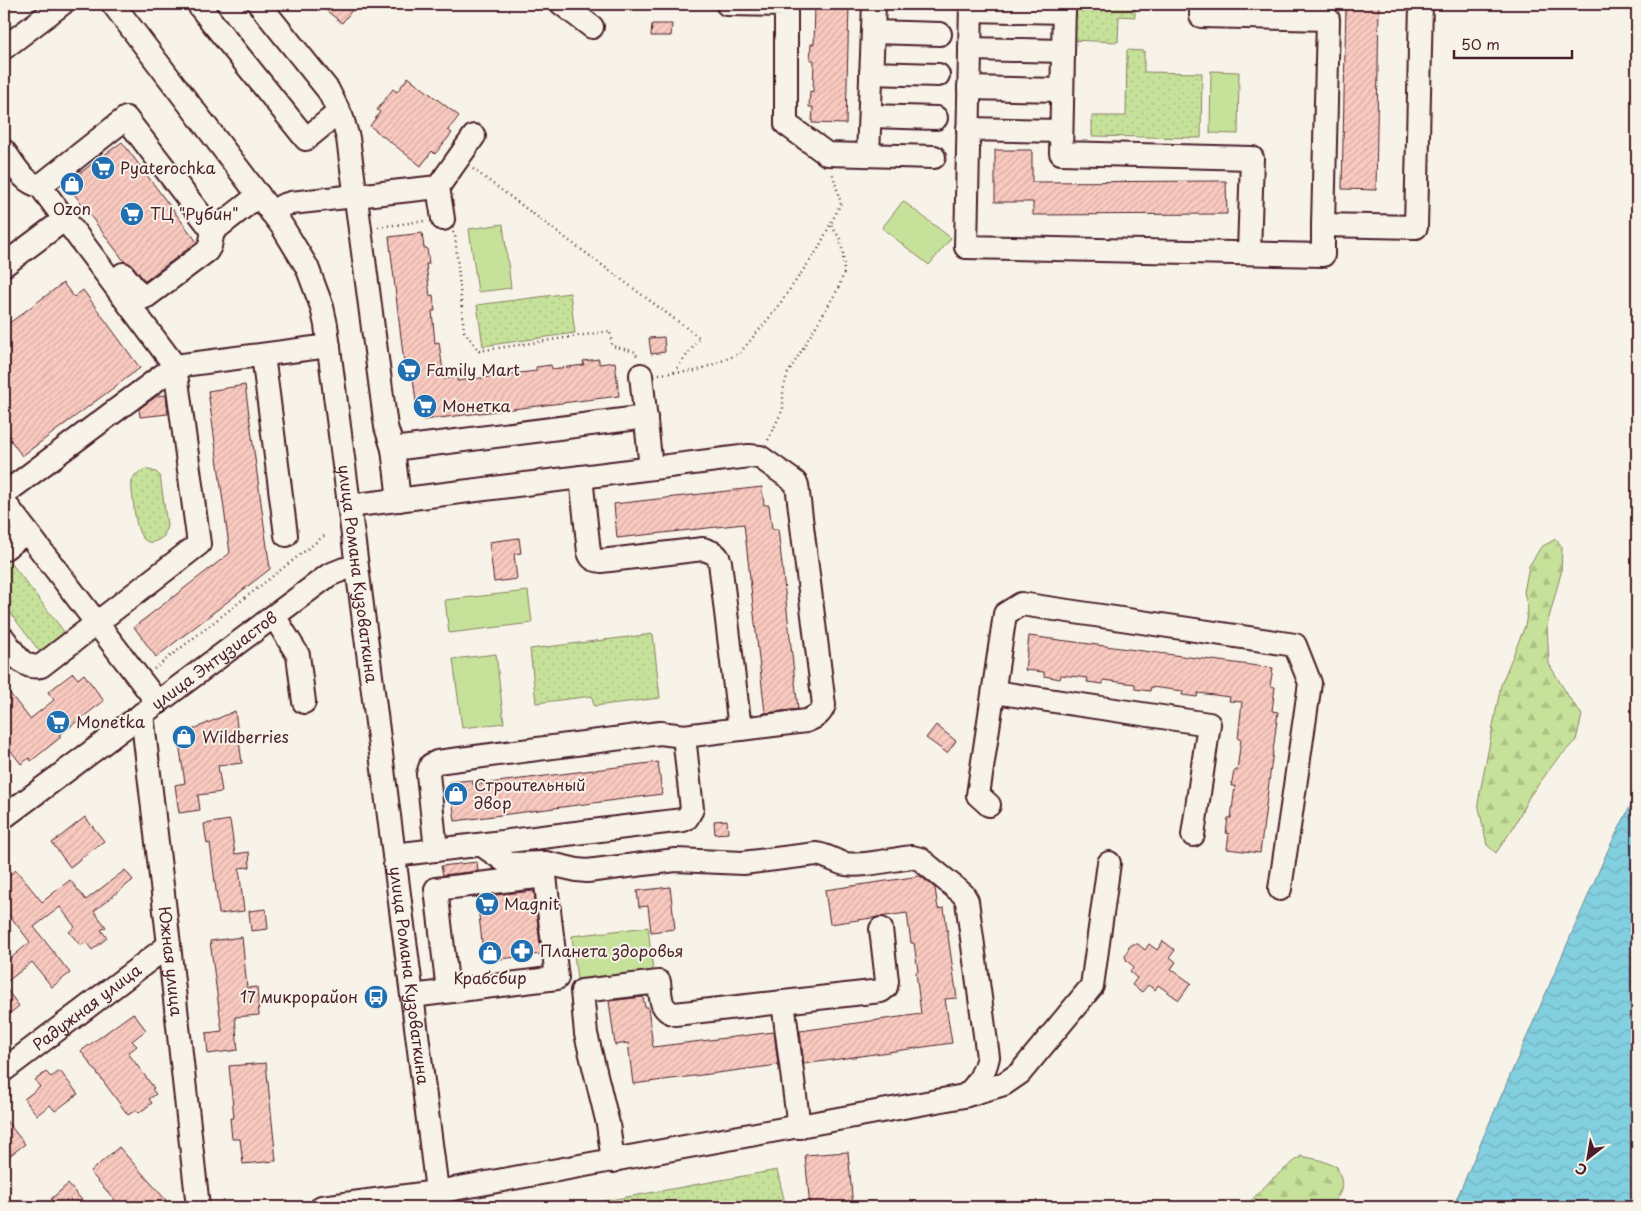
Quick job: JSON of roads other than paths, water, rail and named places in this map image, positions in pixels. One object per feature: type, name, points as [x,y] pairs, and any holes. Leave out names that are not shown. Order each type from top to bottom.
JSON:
[{"type":"street","points":[[4,48],[62,4]]},
{"type":"street","name":"улица Романа Кузоваткина","points":[[113,4],[265,203],[297,249],[307,267],[322,307],[329,346],[438,1200]]},
{"type":"street","points":[[205,4],[200,7],[306,139],[339,112]]},
{"type":"street","points":[[259,4],[328,90],[339,112],[348,138],[386,427],[393,449],[399,500]]},
{"type":"street","points":[[562,4],[592,27]]},
{"type":"street","points":[[727,4],[786,6],[786,124],[827,154],[934,157]]},
{"type":"street","points":[[868,155],[874,4]]},
{"type":"street","points":[[1202,4],[1201,16],[1328,19],[1322,255],[966,247],[971,7],[1064,8],[1061,153],[1252,158],[1250,253]]},
{"type":"street","points":[[1323,225],[1416,227],[1421,4]]},
{"type":"street","points":[[873,32],[940,34]]},
{"type":"street","points":[[970,49],[1063,51]]},
{"type":"street","points":[[871,73],[938,76]]},
{"type":"street","points":[[969,88],[1062,90]]},
{"type":"street","points":[[870,116],[936,118]]},
{"type":"street","points":[[5,155],[25,179],[33,184],[45,181],[126,118],[213,231],[208,251],[142,298],[45,181]]},
{"type":"street","points":[[968,129],[1061,131]]},
{"type":"street","points":[[442,219],[438,187],[474,136]]},
{"type":"street","points":[[4,639],[22,663],[34,668],[41,666],[199,544],[175,366],[65,219],[45,181]]},
{"type":"street","points":[[213,231],[265,203],[284,205],[438,187]]},
{"type":"street","points":[[4,265],[65,219]]},
{"type":"street","points":[[4,494],[175,366],[329,346]]},
{"type":"street","points":[[263,355],[286,535]]},
{"type":"street","points":[[641,375],[651,468]]},
{"type":"street","points":[[393,449],[646,417]]},
{"type":"street","points":[[349,506],[749,456],[760,457],[797,485],[824,704],[822,712],[806,721],[684,736],[660,733],[436,762],[432,765],[428,774],[436,850]]},
{"type":"street","points":[[580,477],[589,552],[595,560],[601,561],[703,549],[718,555],[740,729]]},
{"type":"street","points":[[4,502],[140,679],[150,708]]},
{"type":"street","points":[[4,549],[27,532]]},
{"type":"street","name":"улица Энтузиастов","points":[[7,807],[150,708],[329,576],[344,569],[357,567]]},
{"type":"street","points":[[989,806],[978,795],[1005,614],[1021,604],[1295,645],[1310,683],[1280,889]]},
{"type":"street","points":[[274,616],[298,655],[304,702]]},
{"type":"street","points":[[994,692],[1209,724],[1193,835]]},
{"type":"street","name":"Южная улица","points":[[150,708],[169,944],[198,1207]]},
{"type":"street","points":[[394,855],[688,818],[692,809],[684,736]]},
{"type":"street","points":[[482,845],[509,864],[546,863],[587,871],[676,860],[743,863],[816,854],[826,855],[844,864],[912,857],[920,859],[963,894],[967,901],[988,1057],[986,1067],[972,1091],[964,1096]]},
{"type":"street","points":[[322,1207],[438,1200],[613,1161],[964,1096],[1004,1084],[1020,1072],[1092,986],[1110,863]]},
{"type":"street","points":[[412,996],[448,992],[557,978],[545,876],[436,889],[448,992]]},
{"type":"street","points":[[613,1161],[608,1124],[586,1034],[582,991],[659,982],[663,1006],[668,1012],[675,1014],[881,991],[886,987],[887,981],[881,929]]},
{"type":"street","name":"Радужная улица","points":[[4,1070],[169,944]]},
{"type":"street","points":[[783,1002],[799,1126]]},
{"type":"water","points":[[1637,793],[1637,1207],[1453,1207],[1608,850]]},
{"type":"place","name":"Pyaterochka","points":[[103,168]]},
{"type":"place","name":"Ozon","points":[[72,184]]},
{"type":"place","name":"ТЦ \"Рубин\"","points":[[132,214]]},
{"type":"place","name":"Family Mart","points":[[409,370]]},
{"type":"place","name":"Монетка","points":[[425,406]]},
{"type":"place","name":"Monetka","points":[[58,722]]},
{"type":"place","name":"Wildberries","points":[[184,737]]},
{"type":"place","name":"Строительный двор","points":[[456,794]]},
{"type":"place","name":"Magnit","points":[[487,904]]},
{"type":"place","name":"Планета здоровья","points":[[522,951]]},
{"type":"place","name":"Крабсбир","points":[[490,953]]},
{"type":"place","name":"17 микрорайон","points":[[376,997]]}]
